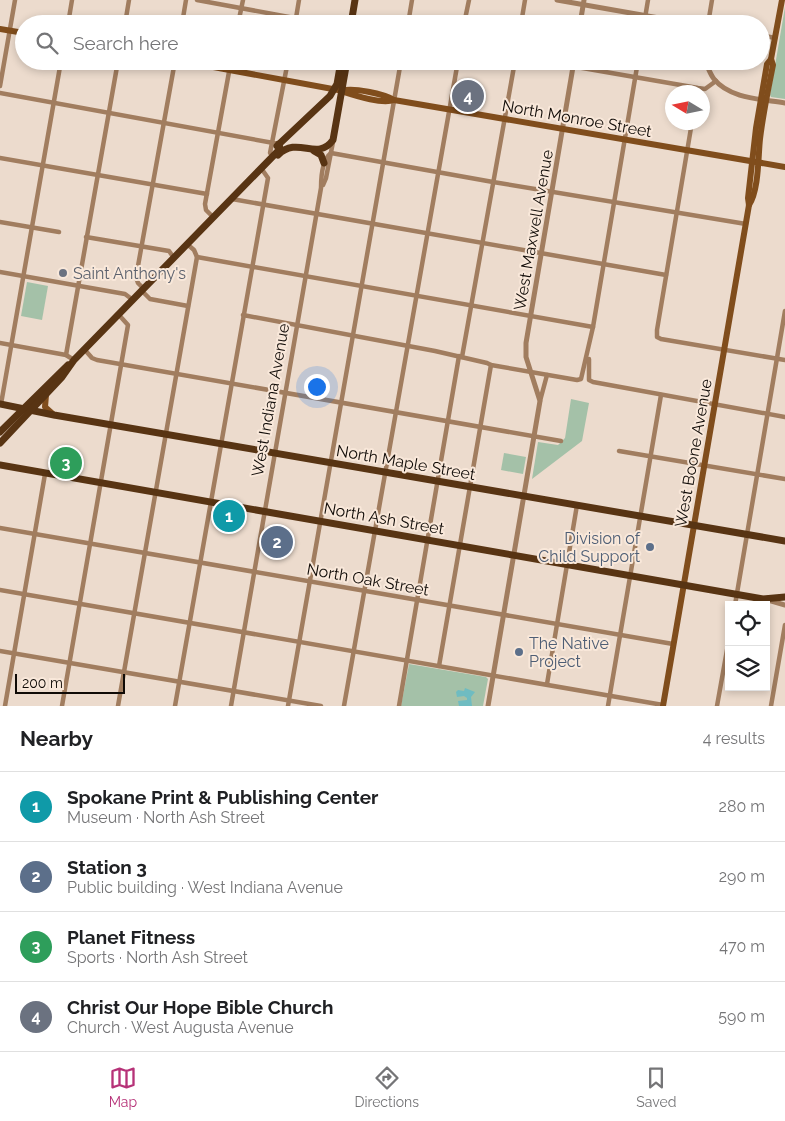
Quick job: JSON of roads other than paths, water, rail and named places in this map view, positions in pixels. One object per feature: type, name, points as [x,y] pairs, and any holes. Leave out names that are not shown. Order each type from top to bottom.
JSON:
[{"type":"main road","points":[[352,15],[355,0]]},
{"type":"main road","name":"West Boone Avenue","points":[[770,60],[782,0]]},
{"type":"main road","points":[[0,29],[15,32]]},
{"type":"main road","name":"North Monroe Street","points":[[230,70],[338,90],[346,94],[389,102],[394,100],[449,109],[785,167]]},
{"type":"main road","name":"West Indiana Avenue","points":[[333,140],[340,70]]},
{"type":"main road","name":"West Indiana Avenue","points":[[338,90],[344,70]]},
{"type":"main road","name":"West Boone Avenue","points":[[663,705],[749,205],[752,200],[766,70]]},
{"type":"main road","points":[[0,432],[63,369],[85,350],[280,149],[276,143],[291,133],[338,90]]},
{"type":"main road","points":[[291,133],[292,140],[304,148],[322,149],[329,146],[333,140]]},
{"type":"main road","points":[[272,157],[288,148],[296,146],[321,155],[324,163]]},
{"type":"main road","points":[[0,443],[62,378],[74,360]]},
{"type":"main road","points":[[46,395],[45,407],[54,415]]},
{"type":"main road","name":"North Maple Street","points":[[0,404],[220,444],[785,541]]},
{"type":"main road","name":"North Ash Street","points":[[2,467],[763,599],[785,597]]},
{"type":"street","points":[[0,86],[15,0]]},
{"type":"street","points":[[70,15],[72,0]]},
{"type":"street","points":[[126,15],[129,0]]},
{"type":"street","points":[[184,15],[186,0]]},
{"type":"street","points":[[197,0],[284,15]]},
{"type":"street","points":[[240,15],[242,0]]},
{"type":"street","points":[[296,15],[299,0]]},
{"type":"street","points":[[410,15],[412,0]]},
{"type":"street","points":[[466,15],[469,0]]},
{"type":"street","points":[[522,15],[525,0]]},
{"type":"street","points":[[557,0],[583,2],[642,15]]},
{"type":"street","points":[[646,15],[648,0]]},
{"type":"street","points":[[710,15],[712,0]]},
{"type":"street","points":[[581,15],[583,2]]},
{"type":"street","points":[[770,37],[775,38]]},
{"type":"street","points":[[0,404],[59,70]]},
{"type":"street","points":[[66,355],[116,70]]},
{"type":"street","points":[[173,70],[136,277],[138,283],[150,299],[188,306]]},
{"type":"street","points":[[213,217],[206,210],[205,204],[230,70]]},
{"type":"street","points":[[0,93],[276,143],[287,70]]},
{"type":"street","points":[[289,703],[399,70]]},
{"type":"street","points":[[344,706],[456,70]]},
{"type":"street","points":[[399,706],[437,481],[513,70]]},
{"type":"street","name":"West Maxwell Avenue","points":[[540,401],[526,357],[526,343],[572,70]]},
{"type":"street","points":[[602,70],[673,85]]},
{"type":"street","points":[[243,315],[407,346],[488,363],[491,366],[581,379],[589,350],[636,70]]},
{"type":"street","points":[[710,70],[716,81],[738,94],[785,103]]},
{"type":"street","points":[[710,85],[716,81]]},
{"type":"street","points":[[691,130],[656,333],[661,339],[785,360]]},
{"type":"street","name":"West Indiana Avenue","points":[[321,188],[326,178],[333,140]]},
{"type":"street","points":[[331,153],[614,203],[746,224]]},
{"type":"street","name":"West Indiana Avenue","points":[[231,706],[317,214],[324,163],[328,154],[331,153]]},
{"type":"street","points":[[0,158],[207,194]]},
{"type":"street","points":[[175,706],[268,178],[261,168]]},
{"type":"street","points":[[231,199],[666,275]]},
{"type":"street","points":[[0,222],[59,232]]},
{"type":"street","points":[[86,237],[168,251],[174,258]]},
{"type":"street","points":[[118,706],[197,257],[194,250],[187,244]]},
{"type":"street","points":[[197,257],[593,327]]},
{"type":"street","points":[[0,272],[125,294],[133,300]]},
{"type":"street","points":[[735,601],[785,311]]},
{"type":"street","points":[[62,706],[128,325],[120,314]]},
{"type":"street","points":[[0,343],[66,355],[74,360]]},
{"type":"street","points":[[85,350],[94,359],[561,441]]},
{"type":"street","points":[[589,350],[589,380],[785,417]]},
{"type":"street","points":[[439,666],[491,366]]},
{"type":"street","name":"West Maxwell Avenue","points":[[488,706],[540,401],[547,375]]},
{"type":"street","points":[[608,706],[661,395]]},
{"type":"street","points":[[619,451],[785,479]]},
{"type":"street","points":[[5,706],[45,474]]},
{"type":"street","points":[[547,684],[577,505]]},
{"type":"street","name":"North Oak Street","points":[[0,528],[673,644]]},
{"type":"street","points":[[0,590],[663,705]]},
{"type":"street","name":"North Ash Street","points":[[763,599],[785,605]]},
{"type":"street","points":[[771,706],[785,625]]},
{"type":"street","points":[[717,706],[728,646]]},
{"type":"street","points":[[0,651],[234,691],[289,703],[321,706]]},
{"type":"street","points":[[779,662],[785,663]]},
{"type":"water","points":[[465,688],[475,692],[471,697],[472,706],[459,706],[458,701],[467,700],[467,698],[464,696],[457,697],[456,692],[458,690],[464,691]]},
{"type":"place","name":"Christ Our Hope Bible Church","points":[[468,96]]},
{"type":"place","name":"Saint Anthony's","points":[[63,273]]},
{"type":"place","name":"Planet Fitness","points":[[66,463]]},
{"type":"place","name":"Spokane Print & Publishing Center","points":[[229,516]]},
{"type":"place","name":"Station 3","points":[[277,542]]},
{"type":"place","name":"Division of Child Support","points":[[650,547]]},
{"type":"place","name":"The Native Project","points":[[519,652]]}]
